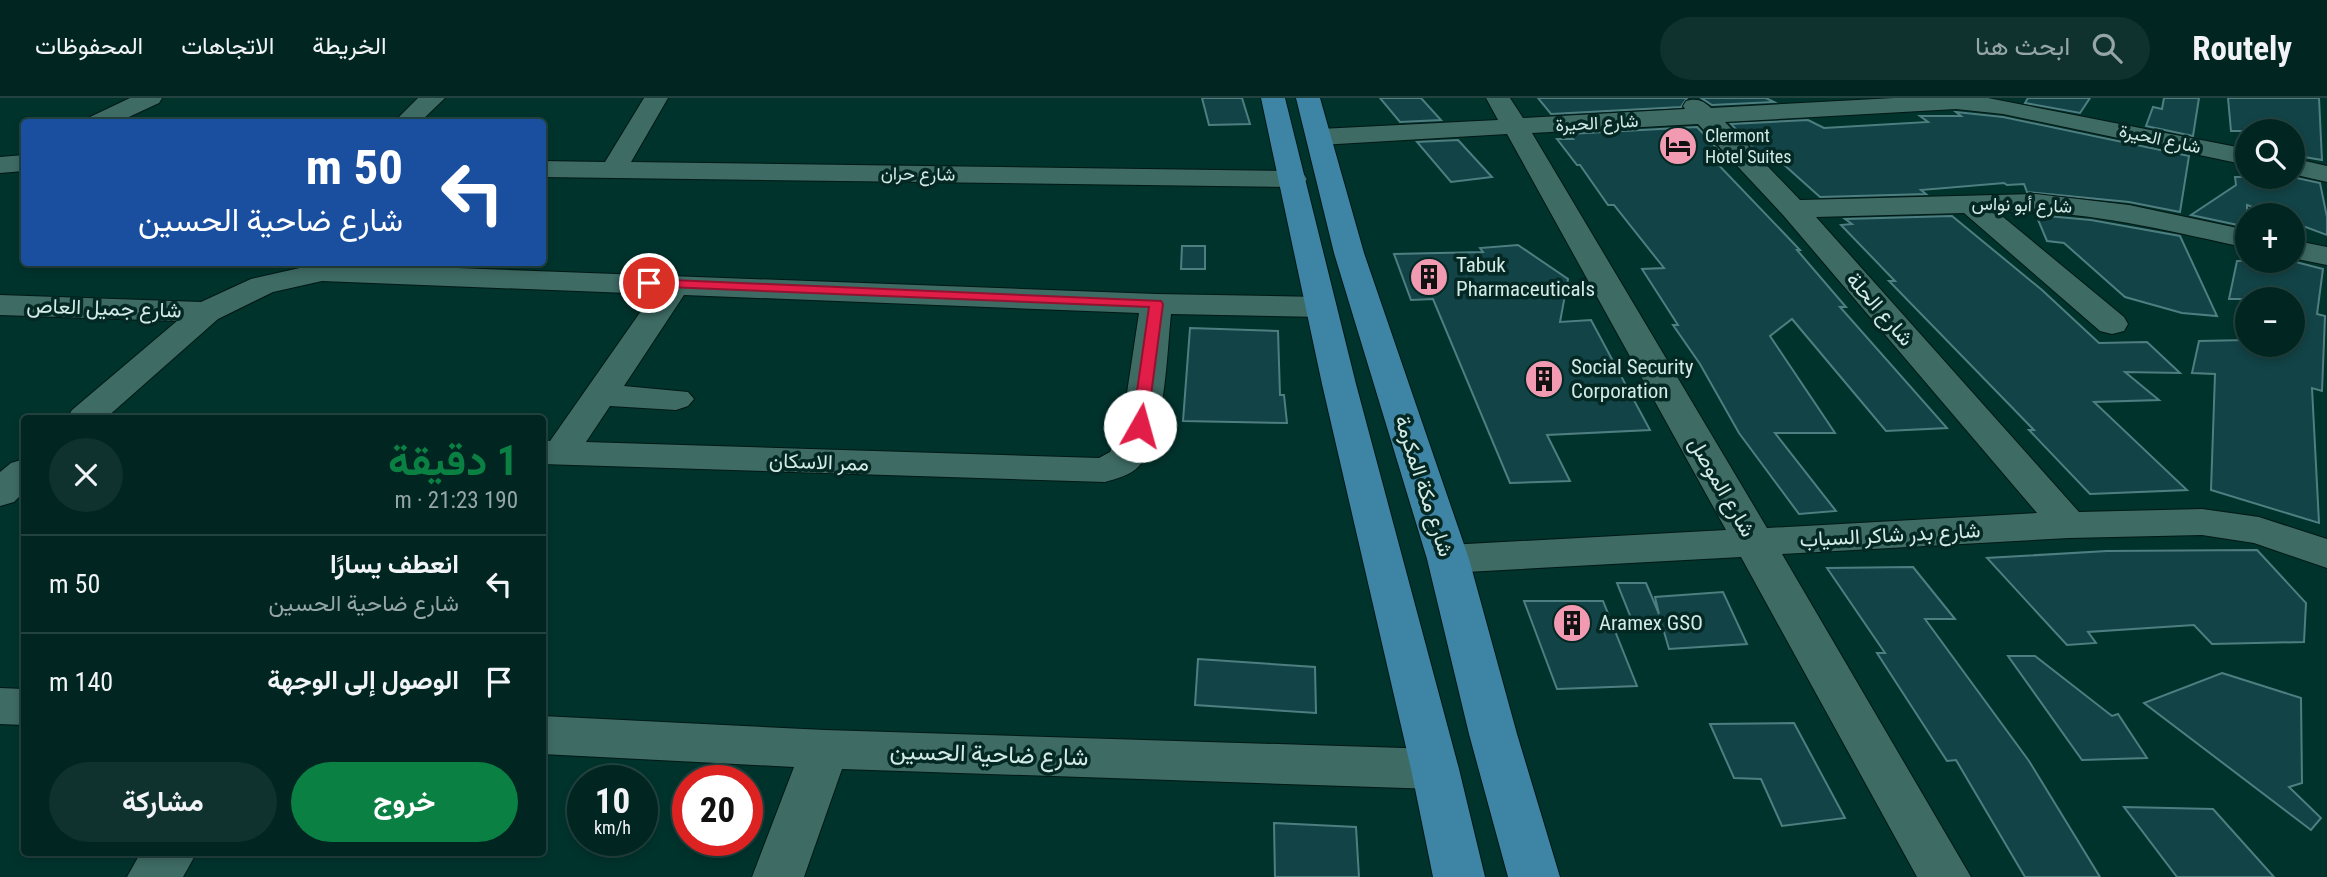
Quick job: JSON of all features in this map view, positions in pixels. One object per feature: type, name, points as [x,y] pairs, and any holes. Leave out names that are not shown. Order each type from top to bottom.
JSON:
[{"type":"main road","points":[[1273,98],[1459,877]]},
{"type":"main road","name":"شارع مكة المكرمة","points":[[1308,98],[1349,253],[1448,559],[1493,734],[1534,877]]},
{"type":"street","points":[[105,119],[150,98]]},
{"type":"street","points":[[410,119],[433,98]]},
{"type":"street","points":[[613,170],[656,98]]},
{"type":"street","name":"شارع الحيرة","points":[[1320,137],[1506,112],[1956,102],[2116,119],[2235,154]]},
{"type":"street","name":"شارع الحلة","points":[[1697,107],[1793,209],[2069,525]]},
{"type":"street","name":"شارع الموصل","points":[[1506,112],[1945,877]]},
{"type":"street","points":[[0,165],[21,163]]},
{"type":"street","name":"شارع حران","points":[[546,169],[1293,179]]},
{"type":"street","points":[[2305,169],[2327,174]]},
{"type":"street","name":"شارع أبو نواس","points":[[1793,209],[2036,202],[2094,209],[2235,237]]},
{"type":"street","points":[[1970,203],[2112,324]]},
{"type":"street","points":[[2305,252],[2327,256]]},
{"type":"street","points":[[88,415],[207,312],[225,301],[276,281],[326,267],[1156,304],[1321,307]]},
{"type":"street","points":[[552,452],[600,395],[676,284]]},
{"type":"street","name":"ممر الاسكان","points":[[552,452],[1096,472],[1114,467],[1125,459],[1140,426],[1156,304]]},
{"type":"street","name":"شارع جميل العاص","points":[[0,305],[207,312]]},
{"type":"street","points":[[600,395],[676,399]]},
{"type":"street","points":[[0,493],[21,474]]},
{"type":"street","name":"شارع بدر شاكر السياب","points":[[1448,559],[2069,525],[2212,523],[2259,530],[2327,554]]},
{"type":"street","points":[[0,706],[21,707]]},
{"type":"street","name":"شارع ضاحية الحسين","points":[[546,735],[825,749],[1435,769]]},
{"type":"street","points":[[778,877],[825,749]]},
{"type":"street","points":[[153,877],[168,856]]},
{"type":"building","points":[[1202,98],[1242,98],[1250,124],[1209,125]]},
{"type":"building","points":[[1380,98],[1421,98],[1441,120],[1400,122]]},
{"type":"building","points":[[1538,98],[1687,98],[1681,107],[1551,114]]},
{"type":"building","points":[[1701,98],[1766,98],[1774,102],[1712,105]]},
{"type":"building","points":[[2028,98],[2090,98],[2080,113],[2025,103]]},
{"type":"building","points":[[2164,98],[2199,98],[2193,136],[2146,126],[2153,107],[2162,109]]},
{"type":"building","points":[[2228,98],[2319,98],[2322,160],[2305,157],[2305,119],[2235,119],[2235,131],[2231,131]]},
{"type":"building","points":[[1956,112],[2003,117],[2189,156],[2180,212],[2129,202],[2027,192],[2024,184],[2004,183],[1921,190],[1926,194],[1820,197],[1772,154],[1760,155],[1731,124],[1808,120],[1824,128],[1928,122],[1920,116],[1961,116]]},
{"type":"building","points":[[1697,127],[1724,156],[1710,156],[1800,250],[1797,250],[1846,307],[1840,307],[1947,428],[1886,431],[1792,319],[1770,336],[1835,433],[1775,433],[1836,511],[1799,514],[1739,433],[1700,364],[1673,325],[1678,325],[1642,269],[1664,268],[1614,205],[1608,205],[1580,165],[1577,165],[1557,139],[1573,139],[1568,134]]},
{"type":"building","points":[[1458,140],[1492,177],[1451,182],[1417,142]]},
{"type":"building","points":[[2305,180],[2320,183],[2327,217],[2327,235],[2305,227],[2305,203],[2235,203],[2235,224],[2191,215],[2235,186],[2235,189],[2305,189]]},
{"type":"building","points":[[2036,215],[2091,220],[2180,236],[2217,316],[2182,313],[2125,297],[2064,243],[2047,241]]},
{"type":"building","points":[[1952,216],[2042,290],[2099,343],[2147,342],[2180,373],[2125,372],[2159,400],[2094,402],[2187,490],[2090,494],[2029,430],[2034,430],[1889,281],[1895,281],[1841,225],[1852,224],[1845,219]]},
{"type":"building","name":"Social Security Corporation","points":[[1518,245],[1568,279],[1560,322],[1591,320],[1650,430],[1547,435],[1570,481],[1510,483],[1433,299],[1411,300],[1394,254],[1483,252],[1480,248]]},
{"type":"building","points":[[1182,246],[1205,246],[1205,269],[1181,269]]},
{"type":"building","points":[[2305,264],[2323,269],[2317,314],[2325,316],[2322,391],[2312,388],[2319,523],[2211,490],[2215,374],[2192,373],[2199,341],[2235,340],[2235,357],[2305,357],[2305,287],[2235,287],[2235,299],[2229,299],[2235,270],[2235,273],[2305,273]]},
{"type":"building","points":[[1190,328],[1278,331],[1280,395],[1284,395],[1287,423],[1183,421]]},
{"type":"building","points":[[2257,550],[2306,603],[2304,642],[2212,644],[2194,625],[2088,632],[2096,643],[2067,645],[1987,558],[2107,551]]},
{"type":"building","points":[[1913,567],[1955,619],[1925,619],[2029,761],[2100,877],[2025,877],[1956,760],[1947,761],[1877,653],[1885,653],[1827,568]]},
{"type":"building","points":[[1617,583],[1646,583],[1659,614],[1655,597],[1723,592],[1747,644],[1669,649],[1660,618],[1631,618]]},
{"type":"building","name":"Aramex GSO","points":[[1524,601],[1603,601],[1637,686],[1557,689]]},
{"type":"building","points":[[2008,656],[2035,656],[2112,716],[2118,714],[2147,758],[2082,760]]},
{"type":"building","points":[[1198,659],[1315,667],[1316,713],[1195,705]]},
{"type":"building","points":[[2222,673],[2301,698],[2302,783],[2289,787],[2321,818],[2311,830],[2144,703]]},
{"type":"building","points":[[1794,723],[1845,818],[1782,826],[1761,779],[1734,778],[1710,724]]},
{"type":"building","points":[[2124,807],[2213,809],[2274,877],[2177,877]]},
{"type":"building","points":[[1274,823],[1356,827],[1359,877],[1275,877]]},
{"type":"place","name":"Clermont Hotel Suites","points":[[1678,146]]},
{"type":"place","name":"Tabuk Pharmaceuticals","points":[[1429,277]]},
{"type":"place","name":"Social Security Corporation","points":[[1544,379]]},
{"type":"place","name":"Aramex GSO","points":[[1572,623]]},
{"type":"route","points":[[649,283],[1156,304],[1140,426]]}]
